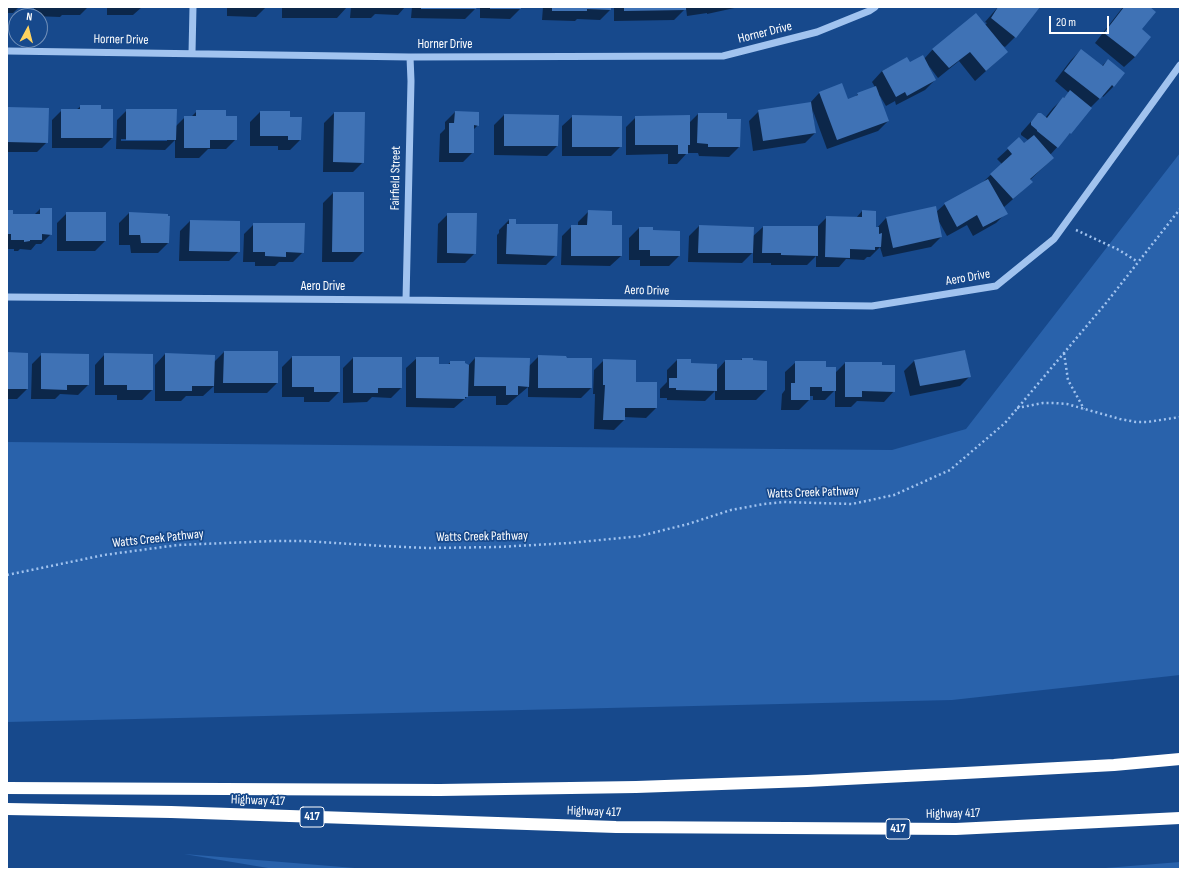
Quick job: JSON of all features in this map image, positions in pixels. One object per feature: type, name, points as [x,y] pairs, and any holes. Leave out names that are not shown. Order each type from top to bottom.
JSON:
[{"type":"highway","points":[[7,788],[440,790],[636,788],[1107,766],[1180,759]]},
{"type":"highway","name":"Highway 417","points":[[7,809],[171,812],[624,827],[956,829],[1180,818]]},
{"type":"street","points":[[192,53],[193,7]]},
{"type":"street","name":"Horner Drive","points":[[7,51],[410,57],[723,56],[817,32],[875,7]]},
{"type":"street","name":"Fairfield Street","points":[[406,300],[411,81],[410,57]]},
{"type":"street","name":"Aero Drive","points":[[7,297],[872,306],[996,286],[1054,239],[1180,65]]},
{"type":"path","name":"Watts Creek Pathway","points":[[7,576],[104,555],[178,545],[281,541],[428,548],[570,544],[640,536],[688,524],[731,510],[764,504],[784,502],[852,504],[894,495],[950,470],[1005,422],[1106,304],[1180,209]]},
{"type":"path","points":[[1065,225],[1119,250],[1138,262]]},
{"type":"path","points":[[1064,353],[1068,380],[1084,409]]},
{"type":"path","points":[[1016,408],[1043,403],[1067,404],[1136,422],[1147,422],[1180,417]]},
{"type":"shaded area","points":[[1180,153],[1180,675],[952,700],[7,722],[7,442],[892,450],[966,429]]},
{"type":"shaded area","points":[[184,854],[367,869],[274,869]]},
{"type":"shaded area","points":[[1180,862],[1180,869],[1093,869]]},
{"type":"building","points":[[348,7],[348,8],[314,8]]},
{"type":"building","points":[[421,7],[477,7],[476,9],[421,9]]},
{"type":"building","points":[[490,7],[521,7],[521,9],[490,9]]},
{"type":"building","points":[[552,7],[611,7],[611,10],[587,9],[587,11],[552,11]]},
{"type":"building","points":[[624,7],[686,7],[686,10],[624,11]]},
{"type":"building","points":[[998,7],[1040,7],[1016,38],[991,18]]},
{"type":"building","points":[[1124,7],[1150,7],[1156,12],[1142,29],[1151,37],[1135,57],[1104,33]]},
{"type":"building","points":[[976,13],[1008,52],[986,71],[970,52],[949,68],[932,49]]},
{"type":"building","points":[[1081,49],[1103,66],[1108,59],[1125,73],[1114,87],[1112,85],[1100,99],[1064,71]]},
{"type":"building","points":[[923,55],[936,80],[907,96],[905,92],[896,97],[882,71],[907,57],[910,62]]},
{"type":"building","points":[[842,83],[848,99],[858,95],[857,93],[876,86],[889,121],[837,140],[819,92]]},
{"type":"building","points":[[1070,90],[1092,108],[1058,148],[1037,131],[1031,125],[1031,122],[1038,113],[1041,113],[1047,118]]},
{"type":"building","points":[[811,102],[816,133],[763,141],[758,110]]},
{"type":"building","points":[[80,105],[101,105],[101,109],[113,109],[113,138],[61,138],[61,109],[80,109]]},
{"type":"building","points":[[7,107],[49,108],[48,143],[7,142]]},
{"type":"building","points":[[126,109],[177,109],[176,140],[126,140]]},
{"type":"building","points":[[196,110],[226,110],[226,116],[237,116],[237,140],[210,140],[210,148],[184,148],[184,116],[196,116]]},
{"type":"building","points":[[260,111],[290,111],[290,117],[302,117],[301,140],[288,140],[288,136],[260,136]]},
{"type":"building","points":[[455,111],[479,112],[479,126],[474,125],[474,153],[449,153],[449,123],[454,123]]},
{"type":"building","points":[[334,112],[365,112],[364,163],[333,162]]},
{"type":"building","points":[[698,113],[727,113],[727,119],[741,119],[740,147],[708,147],[708,144],[697,143]]},
{"type":"building","points":[[504,114],[559,115],[558,146],[504,146]]},
{"type":"building","points":[[572,115],[622,116],[622,147],[572,147]]},
{"type":"building","points":[[690,115],[690,145],[688,145],[688,154],[678,154],[678,145],[635,145],[635,116]]},
{"type":"building","points":[[1034,135],[1054,158],[1030,179],[1033,182],[1013,199],[990,174],[1012,154],[1007,148],[1019,137],[1024,143]]},
{"type":"building","points":[[988,179],[1008,214],[983,227],[977,215],[957,227],[944,203]]},
{"type":"building","points":[[333,192],[364,192],[364,252],[332,252]]},
{"type":"building","points":[[936,206],[942,237],[893,248],[886,217]]},
{"type":"building","points":[[40,208],[52,208],[52,235],[42,234],[42,240],[30,240],[24,242],[24,240],[11,240],[11,234],[7,234],[7,210],[13,210],[13,214],[40,214]]},
{"type":"building","points":[[588,210],[612,211],[612,225],[622,225],[622,256],[571,256],[571,225],[587,225]]},
{"type":"building","points":[[862,210],[876,211],[876,227],[879,227],[879,234],[882,233],[881,247],[875,247],[875,250],[850,249],[850,258],[825,257],[826,216],[862,217]]},
{"type":"building","points":[[66,212],[106,212],[106,241],[66,241]]},
{"type":"building","points":[[129,212],[168,214],[168,216],[170,216],[169,243],[141,243],[140,235],[129,235]]},
{"type":"building","points":[[447,213],[477,213],[476,254],[447,253]]},
{"type":"building","points":[[509,219],[516,219],[516,224],[558,224],[557,256],[506,254],[507,224],[509,224]]},
{"type":"building","points":[[190,220],[240,221],[240,252],[189,251]]},
{"type":"building","points":[[253,223],[305,223],[304,253],[286,252],[286,257],[265,256],[265,252],[253,252]]},
{"type":"building","points":[[699,225],[754,227],[753,253],[698,253]]},
{"type":"building","points":[[763,226],[818,226],[818,256],[762,253]]},
{"type":"building","points":[[639,227],[653,227],[653,230],[680,231],[680,256],[650,256],[650,250],[639,250]]},
{"type":"building","points":[[965,350],[971,377],[920,386],[914,360]]},
{"type":"building","points":[[224,351],[278,351],[278,383],[223,383]]},
{"type":"building","points":[[7,352],[28,353],[28,389],[7,389]]},
{"type":"building","points":[[41,353],[89,354],[89,385],[67,385],[67,390],[41,389]]},
{"type":"building","points":[[104,353],[153,354],[153,390],[127,390],[127,385],[104,385]]},
{"type":"building","points":[[165,353],[215,355],[214,386],[192,386],[192,391],[165,391]]},
{"type":"building","points":[[538,355],[566,356],[567,358],[592,358],[592,388],[538,388]]},
{"type":"building","points":[[292,356],[340,356],[340,392],[314,392],[314,387],[292,387]]},
{"type":"building","points":[[353,357],[402,357],[402,388],[378,388],[378,393],[353,393]]},
{"type":"building","points":[[416,357],[439,357],[439,364],[450,364],[450,361],[465,361],[465,363],[469,365],[468,397],[465,397],[465,399],[416,398]]},
{"type":"building","points":[[475,357],[530,358],[529,387],[518,386],[518,395],[506,395],[506,386],[474,386]]},
{"type":"building","points":[[742,358],[753,358],[753,360],[767,361],[767,390],[725,390],[725,360],[742,360]]},
{"type":"building","points":[[603,359],[636,360],[636,382],[657,382],[657,408],[625,408],[625,420],[603,420],[605,385],[603,385]]},
{"type":"building","points":[[677,359],[691,359],[691,363],[717,364],[717,391],[676,390],[676,388],[669,388],[669,378],[677,378]]},
{"type":"building","points":[[795,361],[826,361],[826,367],[836,367],[836,391],[822,391],[822,387],[810,387],[810,400],[791,400],[791,383],[795,383]]},
{"type":"building","points":[[845,362],[882,362],[882,365],[895,365],[895,392],[862,391],[862,397],[845,397]]}]
